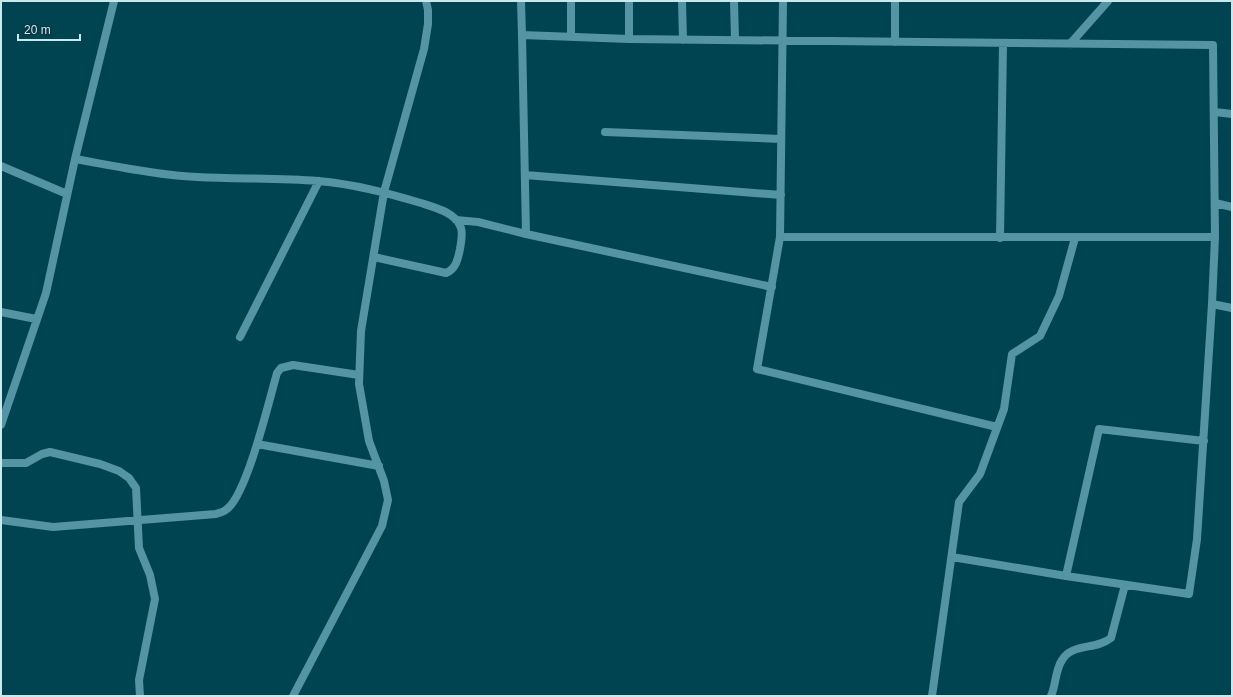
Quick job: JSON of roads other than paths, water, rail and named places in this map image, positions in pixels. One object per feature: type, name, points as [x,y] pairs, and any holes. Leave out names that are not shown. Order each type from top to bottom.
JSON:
[{"type":"street","points":[[1,424],[46,293],[75,159],[114,1]]},
{"type":"street","points":[[293,696],[382,526],[387,511],[388,500],[384,481],[369,441],[359,375],[361,331],[384,192],[424,49],[428,24],[428,10],[426,1]]},
{"type":"street","points":[[521,1],[526,234]]},
{"type":"street","points":[[571,1],[571,37]]},
{"type":"street","points":[[629,1],[629,39]]},
{"type":"street","points":[[682,1],[683,40]]},
{"type":"street","points":[[734,1],[735,40]]},
{"type":"street","points":[[783,1],[780,237],[757,369],[997,427]]},
{"type":"street","points":[[894,42],[895,1]]},
{"type":"street","points":[[1070,44],[1108,1]]},
{"type":"street","points":[[522,35],[683,40],[1213,45],[1215,112],[1215,237],[1197,539],[1189,594],[952,557]]},
{"type":"street","points":[[1000,238],[1003,44]]},
{"type":"street","points":[[1215,112],[1232,114]]},
{"type":"street","points":[[605,132],[781,139]]},
{"type":"street","points":[[75,159],[196,177],[319,181],[384,192],[435,208],[456,220],[478,222],[526,234],[772,287]]},
{"type":"street","points":[[1,166],[67,194]]},
{"type":"street","points":[[525,174],[781,196]]},
{"type":"street","points":[[240,337],[319,181]]},
{"type":"street","points":[[1215,203],[1232,207]]},
{"type":"street","points":[[374,257],[441,273],[451,271],[459,256],[461,242],[461,228],[456,220]]},
{"type":"street","points":[[780,237],[1215,237]]},
{"type":"street","points":[[932,696],[960,502],[980,474],[1004,409],[1012,354],[1040,336],[1059,296],[1075,238]]},
{"type":"street","points":[[1212,304],[1232,308]]},
{"type":"street","points":[[1,312],[36,319]]},
{"type":"street","points":[[1,520],[53,526],[138,521],[216,514],[227,509],[239,493],[257,444],[277,373],[281,368],[293,364],[359,375]]},
{"type":"street","points":[[1066,576],[1099,429],[1204,441]]},
{"type":"street","points":[[257,444],[379,466]]},
{"type":"street","points":[[1,463],[26,463],[42,454],[50,452],[100,464],[119,471],[129,478],[136,488],[139,548],[150,575],[155,599],[139,680],[140,696]]},
{"type":"street","points":[[1051,696],[1057,671],[1068,652],[1078,648],[1097,646],[1111,638],[1125,585]]}]
